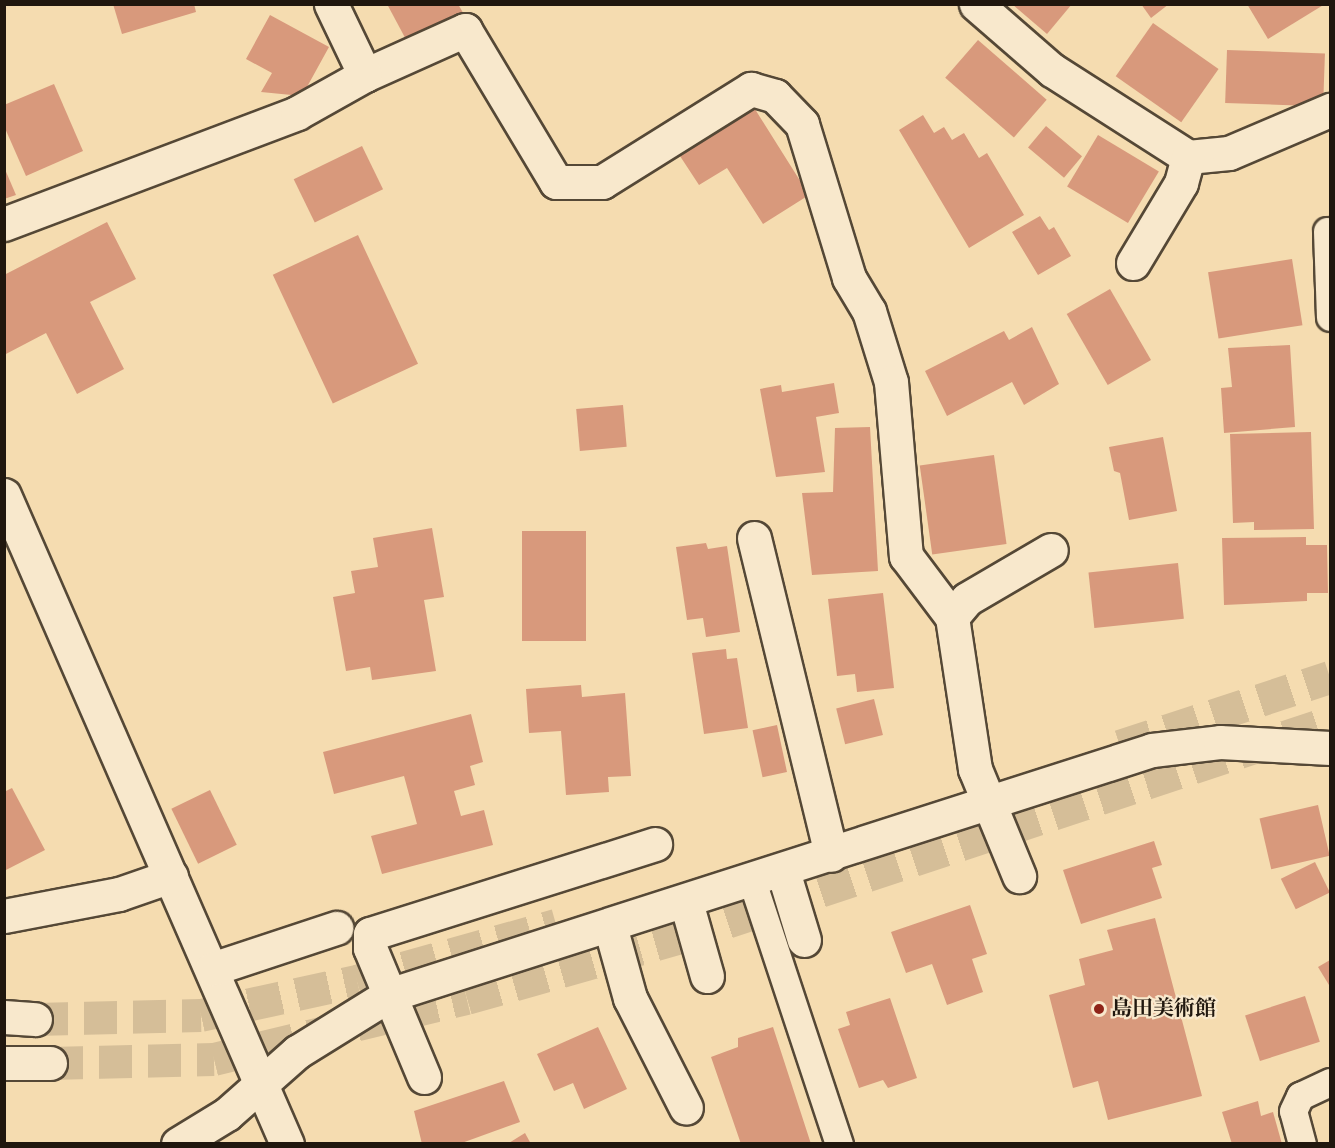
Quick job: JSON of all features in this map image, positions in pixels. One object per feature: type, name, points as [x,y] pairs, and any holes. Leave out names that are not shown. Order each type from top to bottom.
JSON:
[{"type":"street","points":[[331,4],[365,75]]},
{"type":"street","points":[[976,4],[1052,70],[1188,157],[1229,153],[1330,110]]},
{"type":"street","points":[[4,224],[297,113],[365,75],[465,30],[556,182],[602,182],[751,89],[775,96],[802,124],[849,278],[869,311],[891,382],[906,556],[952,617],[975,769],[1019,876]]},
{"type":"street","points":[[1133,263],[1181,183],[1188,157]]},
{"type":"street","points":[[4,495],[287,1143]]},
{"type":"street","points":[[754,538],[831,855]]},
{"type":"street","points":[[952,617],[967,599],[1051,550]]},
{"type":"street","points":[[178,1143],[199,1135],[357,1010],[389,995],[752,881],[989,801],[1152,750],[1220,742],[1330,748]]},
{"type":"street","points":[[424,1077],[370,948],[370,934],[386,924],[655,844]]},
{"type":"street","points":[[783,871],[804,940]]},
{"type":"street","points":[[4,916],[119,894],[171,876]]},
{"type":"street","points":[[686,902],[707,976]]},
{"type":"street","points":[[610,926],[630,998],[686,1108]]},
{"type":"street","points":[[212,969],[336,928]]},
{"type":"street","points":[[4,1063],[50,1063]]},
{"type":"lane","points":[[1327,231],[1330,317]]},
{"type":"lane","points":[[752,881],[839,1143]]},
{"type":"lane","points":[[1302,1143],[1293,1111],[1300,1096],[1330,1082]]},
{"type":"building","points":[[113,4],[194,4],[196,12],[122,34]]},
{"type":"building","points":[[387,4],[458,4],[466,18],[410,47]]},
{"type":"building","points":[[1012,4],[1072,4],[1047,34]]},
{"type":"building","points":[[1141,4],[1169,4],[1151,18]]},
{"type":"building","points":[[1247,4],[1325,4],[1268,39]]},
{"type":"building","points":[[270,15],[329,47],[302,96],[261,92],[272,73],[246,59]]},
{"type":"building","points":[[1153,23],[1219,69],[1181,122],[1116,76]]},
{"type":"building","points":[[978,40],[1047,100],[1014,137],[945,78]]},
{"type":"building","points":[[1227,50],[1325,53],[1323,106],[1225,103]]},
{"type":"building","points":[[54,84],[83,151],[26,176],[4,126],[4,105]]},
{"type":"building","points":[[753,106],[809,195],[763,224],[727,168],[699,185],[678,153]]},
{"type":"building","points":[[923,115],[934,133],[944,127],[952,140],[964,133],[979,158],[987,153],[1024,215],[969,248],[899,130]]},
{"type":"building","points":[[1046,126],[1082,156],[1064,178],[1028,147]]},
{"type":"building","points":[[1098,135],[1159,172],[1128,223],[1067,186]]},
{"type":"building","points":[[362,146],[383,189],[315,222],[294,179]]},
{"type":"building","points":[[4,167],[16,195],[4,199]]},
{"type":"building","points":[[1040,216],[1049,230],[1054,227],[1071,256],[1038,275],[1012,232]]},
{"type":"building","points":[[107,222],[136,279],[90,302],[124,369],[77,394],[46,333],[4,355],[4,275]]},
{"type":"building","points":[[358,235],[418,364],[333,403],[273,275]]},
{"type":"building","points":[[1292,259],[1302,325],[1219,338],[1208,272]]},
{"type":"building","points":[[1110,289],[1151,360],[1108,385],[1067,314]]},
{"type":"building","points":[[1032,327],[1059,384],[1024,405],[1012,382],[947,416],[925,371],[1004,331],[1009,340]]},
{"type":"building","points":[[1290,345],[1295,427],[1224,433],[1221,388],[1232,387],[1228,348]]},
{"type":"building","points":[[834,383],[839,413],[816,417],[825,472],[776,477],[760,389],[781,385],[782,392]]},
{"type":"building","points":[[623,405],[627,447],[580,451],[576,409]]},
{"type":"building","points":[[870,427],[878,571],[812,575],[802,493],[833,492],[835,428]]},
{"type":"building","points":[[1311,432],[1314,529],[1254,530],[1254,522],[1233,523],[1230,434]]},
{"type":"building","points":[[1163,437],[1177,511],[1129,520],[1120,473],[1114,471],[1109,447]]},
{"type":"building","points":[[994,455],[1007,544],[932,555],[920,465]]},
{"type":"building","points":[[432,528],[444,597],[424,600],[436,671],[372,680],[370,667],[346,671],[333,597],[355,593],[351,571],[378,567],[373,538]]},
{"type":"building","points":[[522,531],[586,531],[586,641],[522,641]]},
{"type":"building","points":[[1306,537],[1306,545],[1327,545],[1328,593],[1307,593],[1307,601],[1224,605],[1222,538]]},
{"type":"building","points":[[706,543],[708,549],[727,546],[740,632],[706,637],[703,618],[687,620],[676,547]]},
{"type":"building","points":[[1178,563],[1184,619],[1094,628],[1088,572]]},
{"type":"building","points":[[883,593],[894,688],[857,692],[855,674],[837,676],[828,599]]},
{"type":"building","points":[[726,649],[727,659],[737,658],[748,728],[704,734],[692,653]]},
{"type":"building","points":[[581,685],[582,697],[625,693],[631,776],[608,777],[609,792],[566,795],[561,731],[529,733],[526,689]]},
{"type":"building","points":[[874,699],[883,735],[845,744],[836,708]]},
{"type":"building","points":[[471,714],[483,762],[470,766],[475,785],[454,791],[461,816],[484,810],[493,845],[382,874],[371,836],[417,824],[404,776],[334,794],[323,752]]},
{"type":"building","points":[[777,725],[787,772],[763,777],[753,730]]},
{"type":"building","points":[[12,788],[45,850],[4,871],[4,792]]},
{"type":"building","points":[[210,790],[237,845],[198,864],[171,809]]},
{"type":"building","points":[[1318,805],[1330,856],[1271,869],[1260,818]]},
{"type":"building","points":[[1154,841],[1162,865],[1152,868],[1162,898],[1081,924],[1063,870]]},
{"type":"building","points":[[1315,862],[1330,893],[1296,909],[1281,879]]},
{"type":"building","points":[[970,905],[987,954],[972,959],[983,992],[947,1005],[932,964],[906,973],[891,932]]},
{"type":"building","points":[[1155,918],[1202,1096],[1108,1120],[1098,1081],[1073,1088],[1049,995],[1085,985],[1079,959],[1113,950],[1107,930]]},
{"type":"building","points":[[1330,960],[1330,985],[1329,985],[1318,967]]},
{"type":"building","points":[[1305,996],[1320,1042],[1260,1061],[1245,1015]]},
{"type":"building","points":[[890,998],[917,1078],[888,1088],[883,1080],[859,1088],[838,1029],[850,1025],[846,1012]]},
{"type":"building","points":[[598,1027],[627,1089],[584,1109],[573,1083],[554,1091],[537,1054]]},
{"type":"building","points":[[773,1027],[811,1144],[741,1144],[711,1057],[738,1047],[738,1038]]},
{"type":"building","points":[[504,1081],[520,1122],[459,1144],[422,1144],[414,1111]]},
{"type":"building","points":[[1258,1101],[1261,1116],[1273,1112],[1282,1144],[1232,1144],[1222,1112]]},
{"type":"building","points":[[525,1133],[531,1144],[507,1144]]},
{"type":"tunnel","points":[[1120,746],[1330,677]]},
{"type":"tunnel","points":[[50,1063],[214,1059],[467,998],[681,937],[1330,722]]},
{"type":"tunnel","points":[[35,1019],[201,1015],[357,981],[556,925]]},
{"type":"place","name":"島田美術館","points":[[1099,1009]]}]
